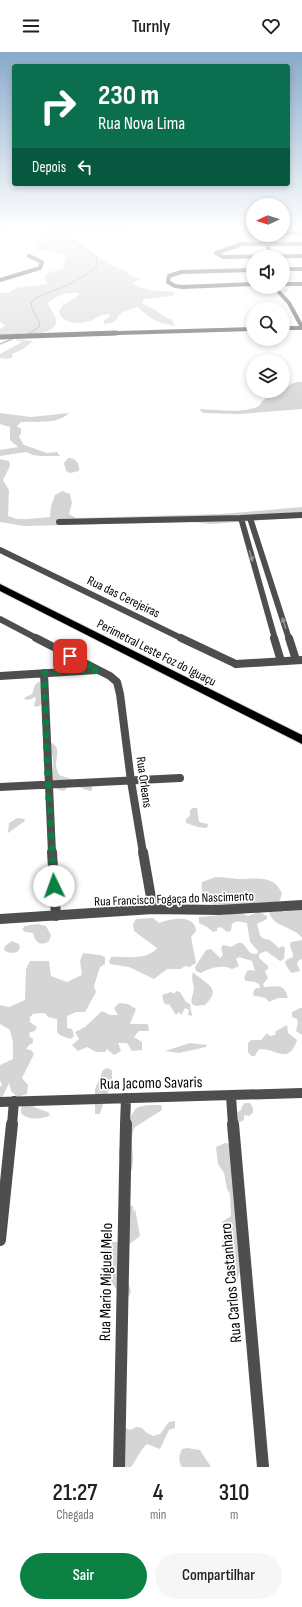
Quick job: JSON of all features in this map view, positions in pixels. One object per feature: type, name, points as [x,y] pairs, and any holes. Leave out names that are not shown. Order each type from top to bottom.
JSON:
[{"type":"highway","name":"Perimetral Leste Foz do Iguaçu","points":[[0,586],[302,740]]},
{"type":"street","points":[[284,294],[302,328],[290,328]]},
{"type":"street","points":[[285,294],[302,318]]},
{"type":"street","points":[[0,337],[246,329]]},
{"type":"street","points":[[59,522],[250,518],[302,515]]},
{"type":"street","points":[[240,518],[281,661],[299,660],[250,518]]},
{"type":"street","name":"Rua das Cerejeiras","points":[[0,550],[236,664],[281,661]]},
{"type":"street","name":"Rua Orleans","points":[[0,619],[110,676],[117,682],[120,694],[131,781],[153,909]]},
{"type":"street","points":[[0,676],[98,670]]},
{"type":"street","points":[[44,673],[48,784],[56,916]]},
{"type":"street","points":[[0,787],[180,778]]},
{"type":"street","name":"Rua Francisco Fogaça do Nascimento","points":[[0,919],[153,909],[219,910],[302,905]]},
{"type":"street","name":"Rua Jacomo Savaris","points":[[0,1102],[302,1093]]},
{"type":"street","name":"Rua Carlos Castanharo","points":[[231,1096],[264,1467]]},
{"type":"street","name":"Rua Mario Miguel Melo","points":[[119,1467],[126,1098]]},
{"type":"street","points":[[0,1240],[14,1101]]},
{"type":"shaded area","points":[[0,293],[71,293],[59,296],[48,303],[56,323],[53,328],[48,331],[31,334],[0,335],[0,329],[5,326],[0,322]]},
{"type":"shaded area","points":[[79,293],[175,293],[171,296],[144,299],[142,302],[143,304],[151,307],[172,320],[175,326],[155,320],[138,307],[122,312],[115,321],[105,324],[103,321],[109,317],[110,314],[104,314],[92,320],[81,323],[71,322],[63,318],[59,311],[62,306],[79,295]]},
{"type":"shaded area","points":[[16,340],[33,341],[23,349],[12,354],[13,357],[7,359],[0,358],[0,354],[22,342]]},
{"type":"shaded area","points":[[302,382],[302,409],[239,414],[203,413],[199,409],[234,411],[248,410],[259,406],[266,398],[290,398],[290,384]]},
{"type":"shaded area","points":[[0,413],[31,417],[69,413],[64,417],[52,421],[21,422],[17,426],[21,429],[19,437],[24,445],[47,453],[57,452],[60,456],[41,456],[26,452],[0,456],[0,450],[18,447],[10,440],[10,427],[0,424]]},
{"type":"shaded area","points":[[68,458],[73,458],[76,461],[79,465],[79,471],[70,473],[66,471],[64,463]]},
{"type":"shaded area","points":[[0,459],[9,461],[10,466],[3,480],[9,490],[8,516],[17,519],[50,517],[51,506],[55,495],[62,491],[70,494],[72,503],[69,514],[76,518],[221,514],[302,507],[302,517],[212,524],[190,522],[24,526],[0,522]]},
{"type":"shaded area","points":[[39,681],[41,686],[42,704],[37,707],[34,706],[36,698],[34,697],[26,700],[24,698],[32,694],[35,685]]},
{"type":"shaded area","points":[[52,743],[55,745],[57,750],[56,765],[59,775],[71,779],[93,782],[92,790],[90,791],[75,786],[68,787],[64,791],[55,787],[52,780],[53,758],[47,746]]},
{"type":"shaded area","points":[[197,808],[199,822],[208,824],[207,828],[186,823],[186,819],[190,816],[190,810]]},
{"type":"shaded area","points":[[17,818],[24,819],[25,821],[8,833],[9,823]]},
{"type":"shaded area","points":[[216,877],[238,879],[257,878],[269,880],[278,887],[282,893],[280,900],[275,905],[244,909],[222,908],[208,901],[202,887],[202,882]]},
{"type":"shaded area","points":[[296,907],[302,907],[302,938],[294,931],[275,921],[269,912],[273,910],[281,910],[285,912]]},
{"type":"shaded area","points":[[259,912],[267,916],[267,919],[257,924],[262,938],[270,940],[279,948],[282,946],[285,948],[284,959],[280,961],[266,951],[259,954],[259,958],[268,966],[268,969],[265,971],[268,978],[263,984],[264,987],[282,987],[288,998],[278,998],[269,1002],[264,998],[254,996],[253,992],[256,988],[260,988],[259,984],[246,981],[244,978],[247,971],[255,971],[252,961],[239,957],[236,959],[239,966],[232,969],[220,967],[212,968],[201,973],[196,971],[195,967],[206,950],[211,949],[220,958],[223,955],[221,948],[223,945],[231,947],[238,943],[242,943],[248,951],[254,954],[257,954],[258,951],[250,942],[247,923],[236,922],[232,924],[231,931],[227,932],[221,927],[217,928],[217,931],[213,932],[199,923],[199,917],[241,913],[248,916]]},
{"type":"shaded area","points":[[153,918],[159,923],[181,919],[195,925],[196,931],[191,937],[196,963],[189,967],[185,966],[181,969],[167,969],[154,979],[129,967],[110,964],[109,961],[111,957],[136,957],[148,955],[157,948],[134,931],[133,924],[136,919]]},
{"type":"shaded area","points":[[38,924],[46,926],[51,935],[49,941],[43,944],[38,943],[33,933],[25,932],[22,929],[25,926]]},
{"type":"shaded area","points":[[302,940],[302,959],[298,961],[297,964],[300,971],[292,973],[285,963],[287,959],[293,956],[290,945],[291,942]]},
{"type":"shaded area","points":[[12,941],[19,944],[20,947],[18,951],[14,953],[4,950],[5,946]]},
{"type":"shaded area","points":[[83,953],[105,957],[105,964],[100,967],[94,986],[96,992],[85,1012],[76,1012],[67,1016],[67,1028],[72,1029],[74,1036],[71,1039],[61,1036],[58,1033],[57,1019],[48,1017],[46,1014],[42,1013],[33,1014],[30,1017],[30,1022],[37,1027],[35,1031],[30,1032],[29,1036],[33,1039],[33,1043],[26,1049],[31,1050],[34,1054],[22,1078],[28,1085],[27,1094],[17,1097],[11,1091],[9,1083],[0,1102],[0,1087],[2,1085],[0,1080],[0,1065],[13,1059],[13,1042],[10,1030],[0,1024],[0,1005],[9,1007],[25,1000],[26,969],[30,961],[49,961],[51,976],[67,982],[82,975],[80,961]]},
{"type":"shaded area","points":[[193,972],[213,990],[213,994],[205,1005],[196,1006],[192,1004],[191,1000],[194,988],[192,979]]},
{"type":"shaded area","points":[[176,991],[180,992],[186,1002],[190,1004],[192,1016],[188,1015],[189,1010],[185,1008],[181,1015],[179,1012],[176,1015],[169,1004],[164,1003],[162,995],[171,992],[174,994]]},
{"type":"shaded area","points":[[119,1003],[128,1004],[136,1009],[130,1024],[148,1024],[149,1031],[139,1031],[134,1037],[142,1042],[142,1050],[132,1051],[127,1043],[118,1043],[121,1051],[114,1055],[107,1049],[105,1052],[96,1052],[87,1047],[78,1051],[72,1045],[79,1039],[75,1032],[85,1027],[102,1011],[110,1015],[118,1015],[114,1008]]},
{"type":"shaded area","points":[[302,1008],[302,1035],[296,1031],[298,1023],[297,1019],[292,1017],[292,1012]]},
{"type":"shaded area","points":[[287,1025],[288,1033],[297,1040],[294,1048],[290,1052],[282,1054],[260,1049],[255,1056],[251,1056],[248,1052],[248,1043],[251,1040],[261,1040],[267,1033],[270,1036],[275,1035],[276,1031]]},
{"type":"shaded area","points":[[190,1043],[207,1045],[206,1047],[179,1053],[165,1051]]},
{"type":"shaded area","points":[[107,1068],[112,1070],[112,1087],[106,1095],[100,1114],[95,1114],[95,1089],[103,1070]]},
{"type":"shaded area","points":[[245,1103],[250,1103],[253,1108],[253,1113],[249,1116],[244,1115],[244,1120],[240,1122],[235,1121],[237,1113],[241,1110]]},
{"type":"shaded area","points":[[24,1104],[48,1112],[50,1115],[39,1118],[27,1117],[21,1113],[21,1108]]},
{"type":"shaded area","points":[[161,1105],[162,1110],[135,1127],[132,1139],[133,1163],[130,1173],[121,1161],[119,1152],[131,1116],[137,1108]]},
{"type":"shaded area","points":[[225,1143],[230,1144],[240,1272],[237,1279],[231,1272],[230,1255],[223,1249],[222,1222],[231,1216],[230,1194],[227,1189],[224,1173],[218,1164],[216,1147]]},
{"type":"shaded area","points":[[127,1205],[133,1206],[134,1214],[135,1208],[140,1236],[127,1246],[127,1278],[131,1291],[129,1296],[123,1297],[108,1278],[102,1257],[109,1242],[120,1242]]},
{"type":"shaded area","points":[[175,1421],[175,1428],[169,1430],[160,1449],[147,1444],[142,1449],[131,1467],[120,1467],[124,1427],[130,1430],[136,1427],[142,1428],[153,1436],[160,1434],[169,1422]]},
{"type":"shaded area","points":[[187,1448],[200,1450],[211,1467],[182,1467],[179,1461],[180,1454],[182,1449]]},
{"type":"waterway","points":[[30,333],[29,334],[40,326],[39,320],[34,313],[31,303],[35,298],[47,293]]},
{"type":"waterway","points":[[0,344],[12,339]]},
{"type":"route","points":[[54,886],[48,784],[44,673],[98,670],[70,656]]}]
